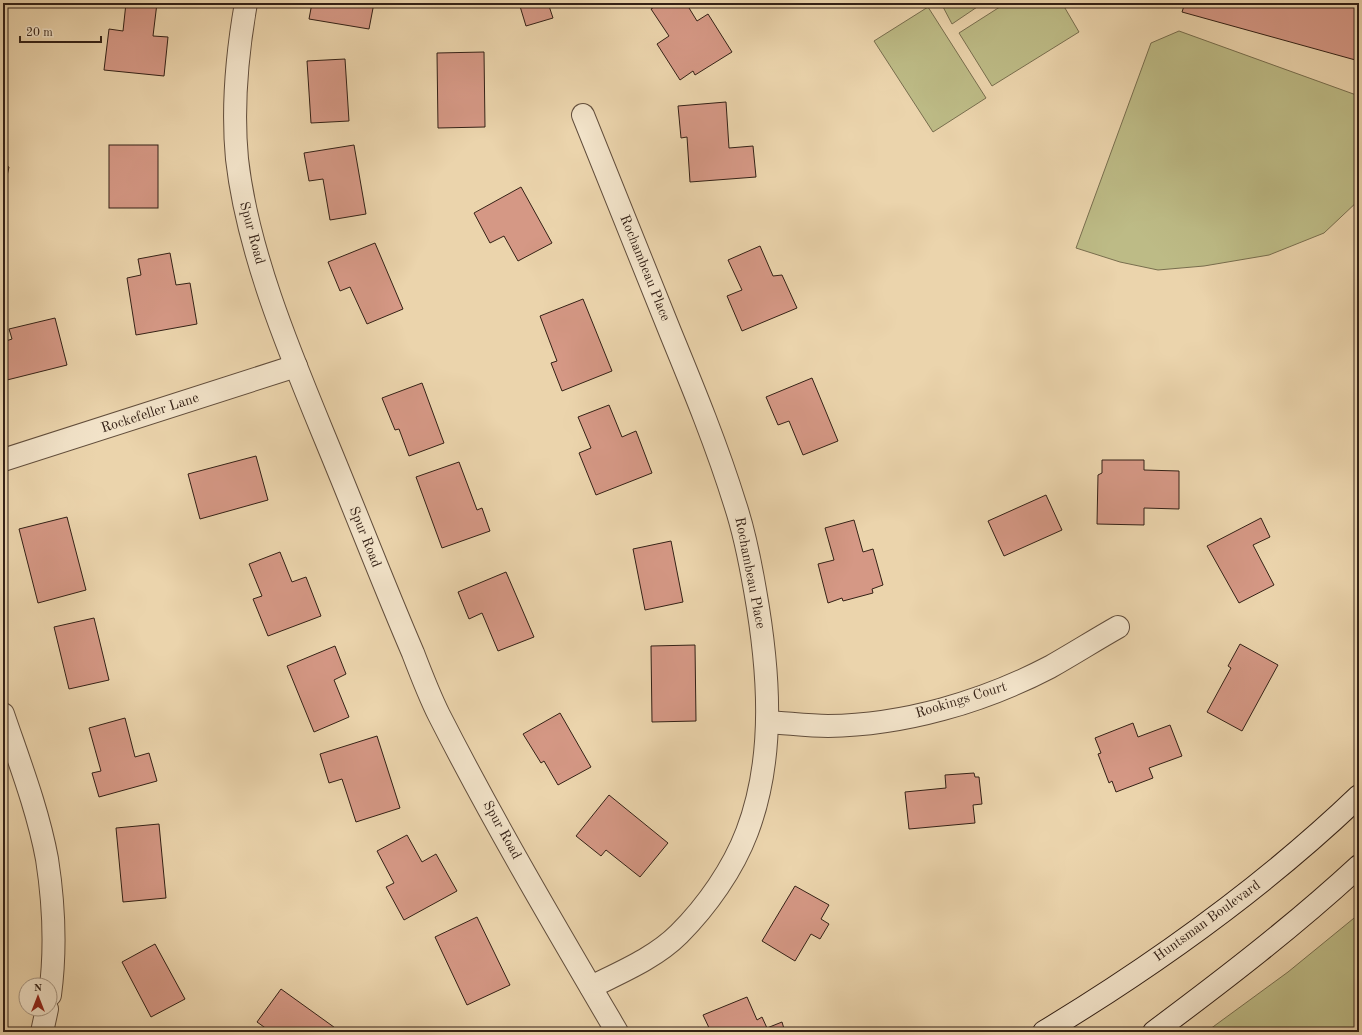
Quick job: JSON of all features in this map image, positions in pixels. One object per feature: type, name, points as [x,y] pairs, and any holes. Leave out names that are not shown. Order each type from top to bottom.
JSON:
[{"type":"street","name":"Spur Road","points":[[246,3],[238,47],[235,119],[241,188],[262,271],[296,366],[438,713],[553,924],[617,1032]]},
{"type":"street","name":"Rochambeau Place","points":[[583,114],[701,408],[736,505],[750,561],[761,625],[766,669],[767,722],[760,787],[748,831],[718,886],[678,935],[655,953],[591,987]]},
{"type":"street","name":"Rockefeller Lane","points":[[3,460],[296,366]]},
{"type":"street","name":"Rookings Court","points":[[767,722],[828,726],[876,722],[930,713],[976,699],[1015,683],[1049,667],[1118,627]]},
{"type":"street","points":[[3,714],[34,807],[47,859],[54,918],[52,977]]},
{"type":"street","name":"Huntsman Boulevard","points":[[1044,1032],[1086,1006],[1205,925],[1282,865],[1359,796]]},
{"type":"street","points":[[1154,1032],[1263,950],[1314,908],[1359,866]]},
{"type":"street","points":[[42,1032],[45,1017]]},
{"type":"shaded area","points":[[941,3],[983,3],[952,24]]},
{"type":"shaded area","points":[[1006,3],[1062,3],[1079,32],[992,86],[959,33]]},
{"type":"shaded area","points":[[928,7],[986,98],[933,132],[874,41]]},
{"type":"shaded area","points":[[1179,31],[1359,96],[1359,200],[1324,233],[1269,255],[1204,266],[1158,270],[1120,262],[1076,248],[1151,43]]},
{"type":"shaded area","points":[[1359,914],[1359,1032],[1206,1032],[1288,972]]},
{"type":"building","points":[[126,3],[157,3],[153,36],[168,37],[164,76],[104,70],[109,29],[123,31]]},
{"type":"building","points":[[312,3],[374,3],[369,29],[309,19]]},
{"type":"building","points":[[519,3],[557,3],[549,6],[553,18],[526,26]]},
{"type":"building","points":[[661,3],[686,3],[697,21],[708,14],[732,52],[695,75],[693,71],[680,80],[657,44],[669,36],[651,9]]},
{"type":"building","points":[[1185,3],[1359,3],[1359,61],[1182,12]]},
{"type":"building","points":[[484,52],[485,127],[438,128],[437,53]]},
{"type":"building","points":[[345,59],[349,121],[311,123],[307,61]]},
{"type":"building","points":[[726,102],[729,148],[753,146],[756,177],[690,182],[687,137],[681,138],[678,106]]},
{"type":"building","points":[[109,145],[158,145],[158,208],[109,208]]},
{"type":"building","points":[[354,145],[366,214],[330,220],[323,179],[309,181],[304,153]]},
{"type":"building","points":[[3,165],[9,167],[3,194]]},
{"type":"building","points":[[521,187],[552,243],[518,261],[504,236],[490,243],[474,213]]},
{"type":"building","points":[[375,243],[403,309],[367,324],[350,287],[340,291],[328,262]]},
{"type":"building","points":[[760,246],[773,276],[782,275],[797,308],[742,331],[727,296],[742,290],[728,260]]},
{"type":"building","points":[[170,253],[176,285],[190,283],[197,324],[136,335],[127,278],[141,275],[138,259]]},
{"type":"building","points":[[583,299],[612,371],[562,391],[551,363],[557,361],[540,316]]},
{"type":"building","points":[[55,318],[67,365],[7,380],[3,365],[3,342],[12,339],[9,329]]},
{"type":"building","points":[[812,378],[838,441],[803,455],[789,421],[778,425],[766,397]]},
{"type":"building","points":[[422,383],[444,443],[409,456],[399,429],[395,430],[382,398]]},
{"type":"building","points":[[609,405],[622,437],[636,431],[652,473],[596,495],[579,453],[591,448],[578,417]]},
{"type":"building","points":[[256,456],[268,500],[200,519],[188,474]]},
{"type":"building","points":[[1102,460],[1144,460],[1144,470],[1179,471],[1179,509],[1144,508],[1144,525],[1097,524],[1098,475],[1102,473]]},
{"type":"building","points":[[459,462],[477,510],[482,508],[490,531],[442,548],[416,477]]},
{"type":"building","points":[[1046,495],[1062,530],[1004,556],[988,521]]},
{"type":"building","points":[[67,517],[86,590],[38,603],[19,529]]},
{"type":"building","points":[[1261,518],[1270,537],[1253,545],[1274,585],[1239,603],[1207,546]]},
{"type":"building","points":[[854,520],[863,552],[873,549],[883,585],[872,589],[873,593],[843,601],[842,598],[828,603],[818,564],[834,560],[825,528]]},
{"type":"building","points":[[671,541],[683,602],[645,610],[633,549]]},
{"type":"building","points":[[280,552],[292,582],[306,577],[321,616],[268,636],[253,599],[262,596],[249,564]]},
{"type":"building","points":[[506,572],[534,637],[498,651],[482,613],[469,619],[458,592]]},
{"type":"building","points":[[94,618],[109,680],[69,689],[54,627]]},
{"type":"building","points":[[1240,644],[1278,665],[1242,731],[1207,712],[1231,668],[1228,666]]},
{"type":"building","points":[[695,645],[696,721],[652,722],[651,646]]},
{"type":"building","points":[[335,646],[346,674],[334,680],[349,717],[314,732],[287,666]]},
{"type":"building","points":[[560,713],[591,767],[558,785],[544,761],[541,763],[523,734]]},
{"type":"building","points":[[125,718],[135,757],[149,753],[157,781],[99,797],[92,773],[101,771],[89,728]]},
{"type":"building","points":[[1133,723],[1138,737],[1170,725],[1182,756],[1149,768],[1153,778],[1116,792],[1112,781],[1109,783],[1098,754],[1101,753],[1095,738]]},
{"type":"building","points":[[377,736],[400,808],[356,822],[342,779],[329,783],[320,754]]},
{"type":"building","points":[[974,773],[975,777],[979,777],[982,804],[973,805],[975,823],[909,829],[905,792],[946,788],[945,775]]},
{"type":"building","points":[[609,795],[668,843],[640,877],[606,850],[601,856],[576,836]]},
{"type":"building","points":[[159,824],[166,898],[123,902],[116,828]]},
{"type":"building","points":[[407,835],[422,862],[436,854],[457,891],[404,920],[386,887],[394,883],[377,851]]},
{"type":"building","points":[[795,886],[829,905],[821,919],[829,924],[820,939],[811,934],[795,961],[762,941]]},
{"type":"building","points":[[477,917],[510,985],[467,1005],[435,937]]},
{"type":"building","points":[[155,944],[185,999],[151,1017],[122,962]]},
{"type":"building","points":[[281,989],[338,1030],[336,1032],[271,1032],[257,1022]]},
{"type":"building","points":[[747,997],[757,1020],[762,1017],[767,1028],[782,1022],[785,1032],[711,1032],[703,1015]]}]
